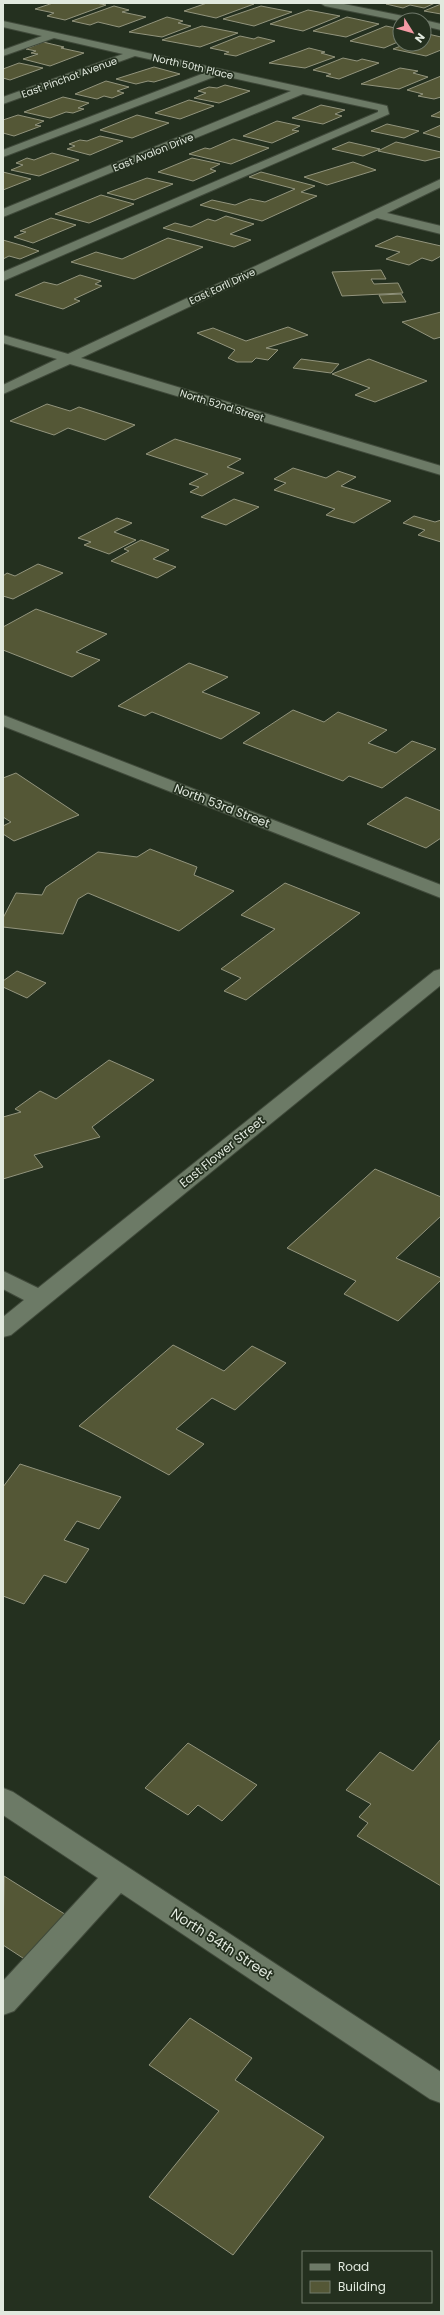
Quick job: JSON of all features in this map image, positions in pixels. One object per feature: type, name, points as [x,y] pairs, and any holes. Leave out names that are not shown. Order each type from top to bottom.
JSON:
[{"type":"street","points":[[326,3],[392,17]]},
{"type":"street","name":"North 50th Place","points":[[3,24],[383,108],[384,114],[3,277]]},
{"type":"street","points":[[3,53],[54,35]]},
{"type":"street","name":"East Pinchot Avenue","points":[[3,101],[134,53]]},
{"type":"street","points":[[3,154],[217,72]]},
{"type":"street","name":"East Avalon Drive","points":[[3,213],[303,90]]},
{"type":"street","name":"East Earll Drive","points":[[3,390],[441,183]]},
{"type":"street","points":[[374,214],[441,230]]},
{"type":"street","name":"North 52nd Street","points":[[3,340],[441,471]]},
{"type":"street","name":"North 53rd Street","points":[[3,720],[441,892]]},
{"type":"street","name":"East Flower Street","points":[[3,1329],[441,975]]},
{"type":"street","points":[[3,1279],[40,1299]]},
{"type":"street","name":"North 54th Street","points":[[3,1800],[441,2089]]},
{"type":"street","points":[[3,2002],[119,1876]]},
{"type":"building","points":[[53,3],[96,3],[106,5],[65,20],[47,16],[54,13],[35,9]]},
{"type":"building","points":[[207,3],[254,4],[216,18],[184,11]]},
{"type":"building","points":[[435,3],[424,8],[410,5],[403,8],[386,4]]},
{"type":"building","points":[[441,4],[441,14],[424,11]]},
{"type":"building","points":[[114,6],[129,10],[122,12],[146,17],[119,27],[98,22],[90,25],[72,21]]},
{"type":"building","points":[[261,6],[292,12],[254,26],[223,19]]},
{"type":"building","points":[[308,10],[340,16],[303,31],[270,24]]},
{"type":"building","points":[[167,17],[183,21],[178,23],[191,26],[162,37],[129,32]]},
{"type":"building","points":[[347,17],[379,24],[346,37],[313,31]]},
{"type":"building","points":[[202,26],[238,33],[200,47],[162,40]]},
{"type":"building","points":[[386,26],[392,27],[392,44],[384,48],[350,41]]},
{"type":"building","points":[[432,35],[441,37],[441,50],[426,56],[407,52],[432,52]]},
{"type":"building","points":[[240,36],[254,39],[258,37],[275,41],[236,56],[224,54],[229,52],[210,48]]},
{"type":"building","points":[[43,42],[84,53],[50,66],[23,59],[38,54],[31,53],[36,51],[26,49]]},
{"type":"building","points":[[309,48],[325,52],[321,53],[335,57],[305,68],[269,63]]},
{"type":"building","points":[[343,58],[357,61],[362,59],[379,63],[339,79],[326,76],[331,74],[313,70]]},
{"type":"building","points":[[19,63],[43,68],[10,80],[3,78],[3,69]]},
{"type":"building","points":[[154,67],[180,74],[154,82],[148,81],[136,84],[116,79]]},
{"type":"building","points":[[400,68],[418,71],[413,73],[428,77],[399,89],[361,84]]},
{"type":"building","points":[[441,76],[441,97],[434,99],[418,96],[423,94],[407,90]]},
{"type":"building","points":[[106,81],[129,87],[117,91],[124,93],[112,98],[104,96],[97,99],[75,94]]},
{"type":"building","points":[[225,85],[250,91],[219,103],[194,98],[206,93],[198,91],[209,87],[217,88]]},
{"type":"building","points":[[63,97],[89,103],[78,108],[84,109],[73,113],[66,112],[50,118],[24,112]]},
{"type":"building","points":[[189,100],[214,106],[180,119],[155,113]]},
{"type":"building","points":[[321,105],[345,110],[335,114],[342,116],[323,124],[292,118]]},
{"type":"building","points":[[441,111],[441,118],[431,116]]},
{"type":"building","points":[[18,115],[44,121],[35,125],[41,126],[14,136],[3,133],[3,120]]},
{"type":"building","points":[[137,115],[169,123],[132,138],[100,130]]},
{"type":"building","points":[[277,121],[300,126],[292,130],[299,131],[272,143],[243,136]]},
{"type":"building","points":[[387,124],[419,131],[404,138],[371,131]]},
{"type":"building","points":[[441,125],[441,138],[423,133]]},
{"type":"building","points":[[100,136],[123,141],[90,155],[67,149],[75,146],[69,144],[80,140],[87,141]]},
{"type":"building","points":[[233,139],[269,148],[231,164],[189,154],[205,148],[210,149]]},
{"type":"building","points":[[349,142],[380,149],[363,156],[332,149]]},
{"type":"building","points":[[396,142],[441,152],[441,157],[425,161],[378,151]]},
{"type":"building","points":[[52,153],[79,160],[39,176],[11,170],[23,165],[16,163],[27,158],[34,160]]},
{"type":"building","points":[[192,158],[220,164],[210,169],[216,171],[193,181],[158,172]]},
{"type":"building","points":[[353,162],[376,170],[327,185],[304,177]]},
{"type":"building","points":[[3,172],[31,179],[3,190]]},
{"type":"building","points":[[261,172],[315,186],[301,192],[317,196],[262,221],[200,205],[212,200],[235,205],[250,199],[265,202],[295,189],[249,177]]},
{"type":"building","points":[[147,178],[173,184],[134,200],[107,193]]},
{"type":"building","points":[[101,195],[134,204],[89,223],[55,214]]},
{"type":"building","points":[[226,216],[254,224],[230,234],[251,240],[234,247],[163,228],[175,223],[191,227],[208,219],[215,221]]},
{"type":"building","points":[[51,218],[76,225],[33,243],[14,237],[26,232],[20,231]]},
{"type":"building","points":[[397,236],[441,246],[441,256],[432,261],[422,258],[409,265],[386,259],[400,252],[375,246]]},
{"type":"building","points":[[168,238],[203,247],[134,279],[71,262],[96,252],[122,259]]},
{"type":"building","points":[[3,240],[39,251],[20,259],[9,256],[3,259]]},
{"type":"building","points":[[381,270],[386,279],[371,279],[374,284],[398,283],[403,293],[342,296],[332,272]]},
{"type":"building","points":[[80,275],[101,281],[95,284],[102,286],[74,299],[80,301],[63,309],[15,295],[44,282],[57,285]]},
{"type":"building","points":[[401,294],[406,302],[383,303],[379,295]]},
{"type":"building","points":[[441,312],[441,337],[434,339],[402,322]]},
{"type":"building","points":[[288,327],[308,335],[266,348],[278,350],[268,360],[256,358],[252,362],[237,362],[228,358],[235,350],[197,333],[213,328],[246,341]]},
{"type":"building","points":[[301,359],[339,364],[331,373],[293,368]]},
{"type":"building","points":[[369,359],[427,381],[375,402],[355,395],[370,388],[332,374]]},
{"type":"building","points":[[47,404],[70,411],[79,407],[135,425],[105,440],[68,428],[54,435],[10,421]]},
{"type":"building","points":[[175,439],[241,459],[227,467],[244,473],[202,496],[190,492],[199,487],[189,484],[208,474],[146,454]]},
{"type":"building","points":[[293,468],[326,478],[338,471],[356,477],[341,486],[391,501],[354,523],[326,515],[335,509],[274,490],[286,483],[274,479]]},
{"type":"building","points":[[234,499],[259,507],[226,525],[201,517]]},
{"type":"building","points":[[414,516],[435,522],[441,520],[441,542],[418,535],[425,530],[403,523]]},
{"type":"building","points":[[117,518],[132,523],[114,532],[136,540],[109,554],[84,545],[91,542],[78,538]]},
{"type":"building","points":[[141,540],[169,550],[153,559],[176,567],[157,578],[111,561],[129,551],[124,549]]},
{"type":"building","points":[[38,564],[63,573],[13,599],[3,596],[3,576],[7,573],[15,576]]},
{"type":"building","points":[[36,609],[107,634],[76,652],[100,660],[72,677],[3,650],[3,627]]},
{"type":"building","points":[[189,663],[228,677],[202,692],[260,713],[221,739],[152,712],[145,716],[118,706]]},
{"type":"building","points":[[293,710],[324,722],[338,712],[387,730],[368,743],[396,753],[412,741],[436,749],[382,788],[349,776],[343,781],[243,743]]},
{"type":"building","points":[[16,773],[79,815],[14,841],[3,834],[3,826],[11,822],[3,817],[3,778]]},
{"type":"building","points":[[406,797],[441,811],[441,838],[426,848],[367,824]]},
{"type":"building","points":[[150,849],[197,867],[194,875],[234,891],[179,931],[88,893],[78,899],[63,934],[3,927],[3,918],[16,893],[42,895],[46,887],[98,852],[137,857]]},
{"type":"building","points":[[285,883],[360,913],[246,1000],[224,991],[241,978],[221,969],[275,929],[241,915]]},
{"type":"building","points":[[17,971],[46,983],[27,998],[3,987],[3,981]]},
{"type":"building","points":[[109,1060],[154,1080],[92,1127],[100,1137],[34,1155],[43,1167],[3,1179],[3,1117],[21,1112],[15,1109],[40,1091],[56,1099]]},
{"type":"building","points":[[375,1169],[441,1197],[441,1216],[396,1258],[441,1278],[441,1280],[398,1321],[344,1294],[356,1281],[287,1248]]},
{"type":"building","points":[[173,1345],[224,1371],[252,1346],[286,1363],[235,1410],[212,1398],[176,1429],[204,1444],[169,1475],[79,1426]]},
{"type":"building","points":[[20,1464],[121,1497],[99,1529],[77,1521],[64,1540],[89,1549],[66,1583],[44,1575],[24,1604],[3,1596],[3,1487]]},
{"type":"building","points":[[441,1739],[441,1886],[357,1836],[368,1823],[359,1817],[371,1804],[346,1790],[380,1752],[413,1771]]},
{"type":"building","points":[[188,1743],[257,1785],[222,1821],[198,1805],[188,1815],[145,1788]]},
{"type":"building","points":[[4,1876],[71,1918],[29,1962],[3,1945]]},
{"type":"building","points":[[190,2018],[252,2058],[235,2080],[324,2137],[233,2255],[149,2197],[219,2111],[149,2065]]}]
